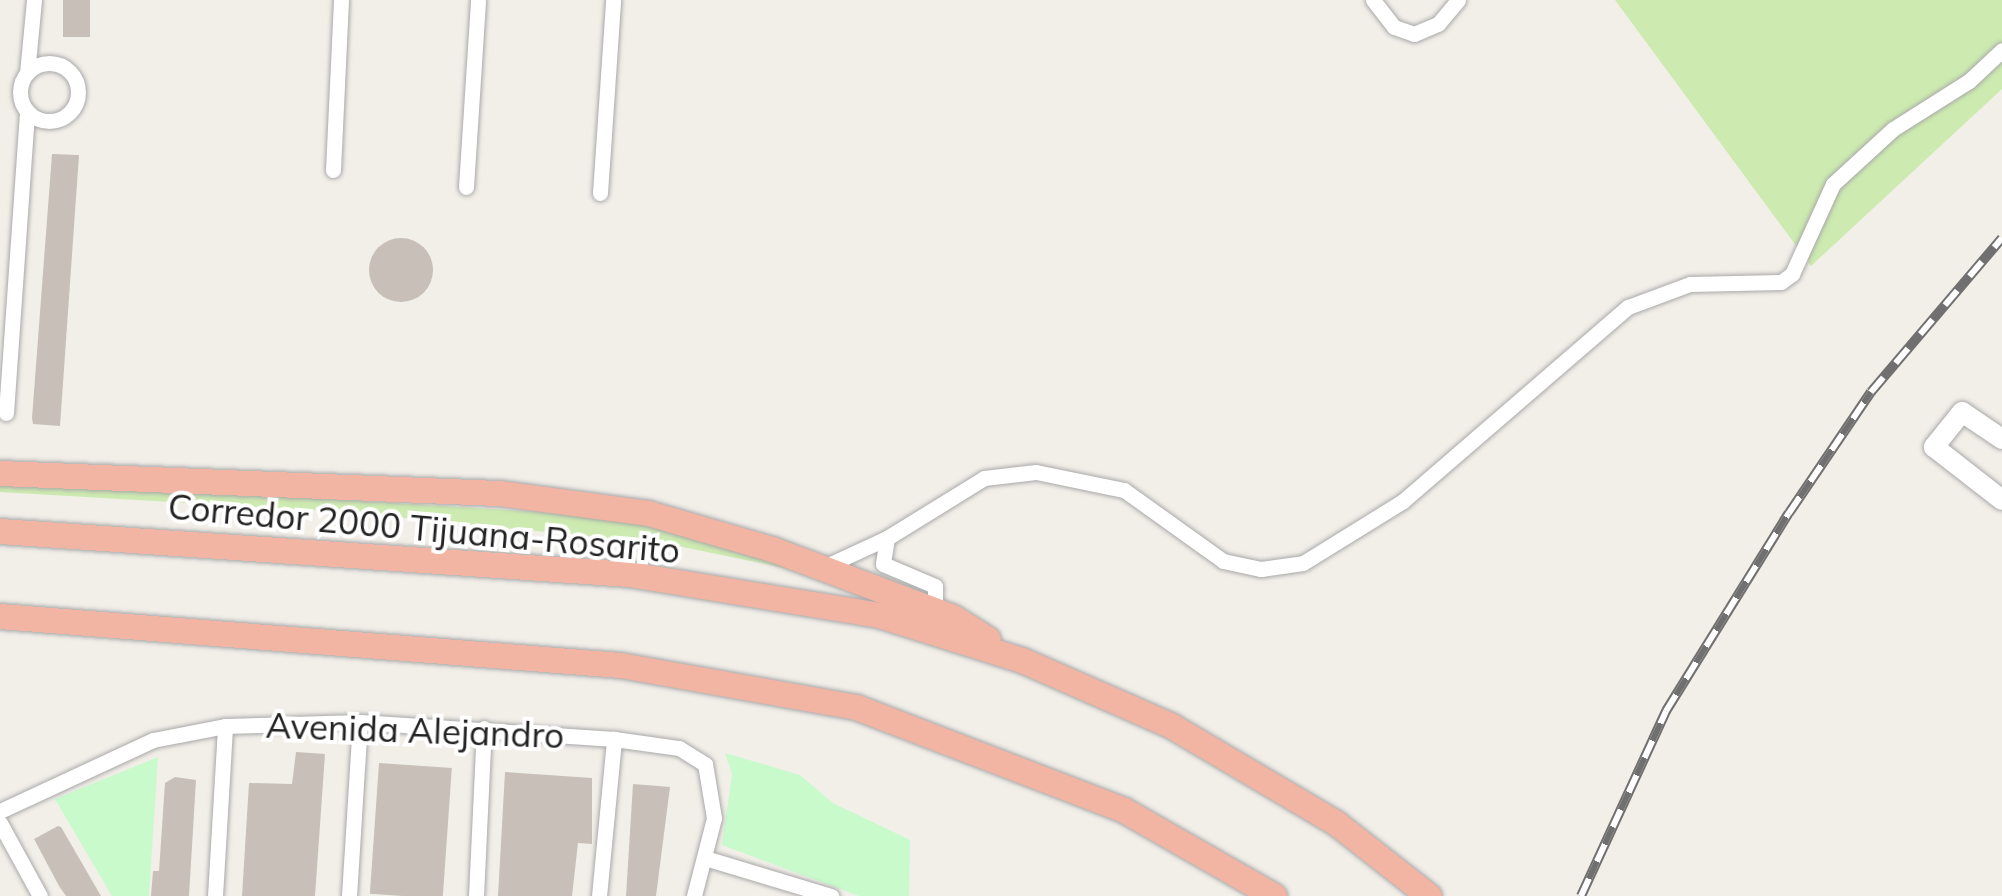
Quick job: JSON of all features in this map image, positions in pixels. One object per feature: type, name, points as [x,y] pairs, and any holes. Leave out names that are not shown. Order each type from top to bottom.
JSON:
[{"type":"highway","points":[[0,473],[498,492],[648,513],[820,569],[1172,726],[1336,824],[1428,896]]},
{"type":"highway","name":"Corredor 2000 Tijuana-Rosarito","points":[[0,531],[628,574],[934,622]]},
{"type":"highway","points":[[0,616],[620,665],[856,707],[1124,810],[1274,896]]},
{"type":"street","points":[[6,414],[27,112],[20,90],[27,73],[34,0]]},
{"type":"street","points":[[333,170],[341,0]]},
{"type":"street","points":[[466,186],[478,0]]},
{"type":"street","points":[[600,194],[612,0]]},
{"type":"street","points":[[1373,0],[1394,27],[1414,34],[1438,24],[1458,0]]},
{"type":"street","points":[[820,569],[887,538],[984,478],[1036,472],[1124,490],[1223,561],[1261,569],[1303,564],[1403,501],[1628,306],[1690,284],[1782,282],[1792,274],[1832,184],[1893,129],[1969,81],[2002,50]]},
{"type":"street","points":[[27,73],[56,64],[77,86],[66,115],[46,121],[27,112]]},
{"type":"street","points":[[0,90],[20,90]]},
{"type":"street","points":[[2002,439],[1962,412],[1934,447],[2002,500]]},
{"type":"street","points":[[887,538],[883,564],[935,586],[934,622]]},
{"type":"street","points":[[349,896],[360,722]]},
{"type":"street","name":"Avenida Alejandro","points":[[0,811],[138,746],[225,726],[360,722],[484,728],[679,748],[705,764],[712,779],[714,818],[705,858]]},
{"type":"street","points":[[216,896],[225,726]]},
{"type":"street","points":[[476,896],[484,728]]},
{"type":"street","points":[[600,896],[614,739]]},
{"type":"street","points":[[0,823],[40,896]]},
{"type":"street","points":[[694,896],[705,858],[831,896]]},
{"type":"green space","points":[[1615,0],[2002,0],[2002,89],[1811,266]]},
{"type":"green space","points":[[0,479],[590,515],[704,534],[828,577],[668,544],[344,512],[0,492]]},
{"type":"green space","points":[[725,753],[800,775],[833,803],[910,840],[909,896],[859,896],[722,845],[732,774]]},
{"type":"green space","points":[[158,757],[149,896],[112,896],[55,799]]},
{"type":"building","points":[[63,0],[90,0],[90,37],[63,37]]},
{"type":"building","points":[[52,154],[79,155],[60,426],[33,424],[32,418]]},
{"type":"building","points":[[401,238],[423,248],[433,270],[423,292],[401,302],[379,292],[369,270],[379,248]]},
{"type":"building","points":[[296,752],[325,754],[315,896],[242,896],[249,783],[292,784]]},
{"type":"building","points":[[379,763],[452,768],[443,896],[370,894]]},
{"type":"building","points":[[505,772],[592,778],[592,844],[578,843],[572,896],[498,896]]},
{"type":"building","points":[[175,777],[196,780],[189,896],[151,896],[153,871],[159,871],[165,783]]},
{"type":"building","points":[[633,784],[670,787],[656,896],[626,896]]},
{"type":"building","points":[[58,826],[101,896],[66,896],[59,886],[34,839]]},
{"type":"railway","points":[[1581,896],[1666,711],[1789,513],[1871,392],[2002,238]]}]
